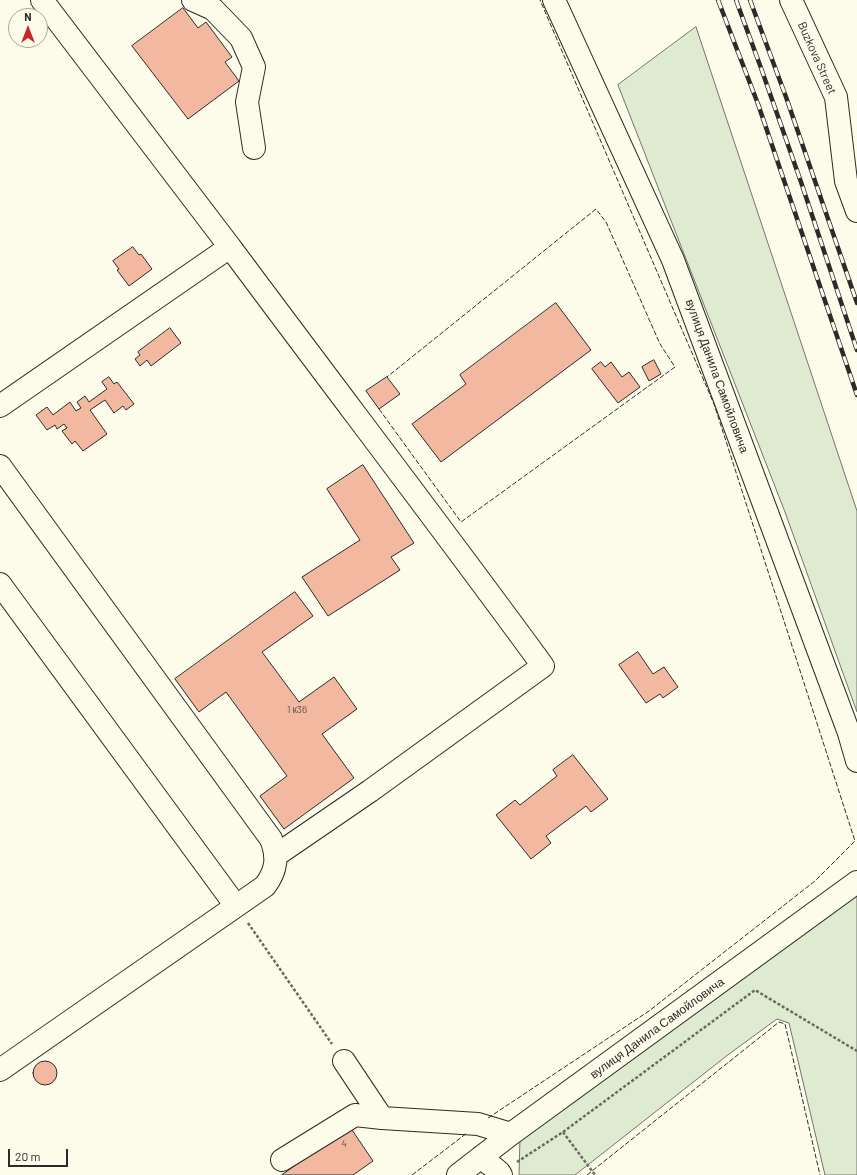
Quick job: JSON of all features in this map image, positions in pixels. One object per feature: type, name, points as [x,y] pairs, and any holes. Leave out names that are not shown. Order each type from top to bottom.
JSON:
[{"type":"street","points":[[42,0],[230,247],[543,666],[370,792],[275,856]]},
{"type":"street","points":[[193,0],[213,9],[241,38],[254,67],[247,102],[254,148]]},
{"type":"street","name":"вулиця Данила Самойловича","points":[[554,0],[673,260],[849,733],[857,761]]},
{"type":"street","name":"Buzkova Street","points":[[791,0],[836,97],[846,181],[857,211]]},
{"type":"street","points":[[0,406],[230,247]]},
{"type":"street","points":[[0,466],[271,839],[275,850],[273,876],[266,886],[0,1070]]},
{"type":"street","points":[[0,584],[236,906]]},
{"type":"street","name":"вулиця Данила Самойловича","points":[[458,1175],[510,1134],[857,882]]},
{"type":"street","points":[[344,1061],[382,1118]]},
{"type":"street","points":[[282,1160],[355,1115],[478,1124],[510,1134]]},
{"type":"street","points":[[481,1157],[500,1174]]},
{"type":"path","points":[[236,906],[344,1061]]},
{"type":"path","points":[[500,1174],[563,1132],[755,990],[857,1051]]},
{"type":"path","points":[[563,1132],[595,1175]]},
{"type":"green space","points":[[696,27],[857,511],[857,712],[785,512],[618,85]]},
{"type":"green space","points":[[857,896],[857,1175],[825,1175],[789,1023],[777,1019],[729,1054],[575,1175],[519,1175],[520,1138],[847,897]]},
{"type":"building","points":[[183,8],[198,28],[206,22],[232,57],[225,62],[239,81],[188,119],[132,46]]},
{"type":"building","points":[[133,247],[139,255],[141,254],[152,269],[129,286],[117,270],[119,269],[113,261]]},
{"type":"building","points":[[556,303],[591,350],[441,462],[412,424],[466,384],[460,375]]},
{"type":"building","points":[[170,328],[181,343],[151,366],[147,360],[140,366],[135,359],[140,355],[138,352]]},
{"type":"building","points":[[654,360],[661,374],[649,381],[642,367]]},
{"type":"building","points":[[601,362],[605,367],[611,362],[622,377],[629,372],[640,387],[618,403],[592,369]]},
{"type":"building","points":[[109,377],[114,384],[117,382],[134,404],[126,410],[123,406],[114,413],[105,400],[90,410],[107,434],[83,451],[75,441],[72,444],[62,431],[67,428],[64,424],[57,429],[55,425],[47,430],[36,415],[47,407],[53,415],[70,402],[76,411],[81,408],[77,402],[85,396],[89,402],[107,389],[102,382]]},
{"type":"building","points":[[387,377],[400,394],[379,409],[366,391]]},
{"type":"building","points":[[363,465],[414,543],[391,557],[400,570],[328,616],[302,577],[360,540],[327,489]]},
{"type":"building","points":[[295,592],[313,616],[262,652],[299,702],[334,677],[357,709],[322,734],[354,778],[284,829],[260,796],[287,776],[226,692],[199,712],[175,679]]},
{"type":"building","points":[[638,652],[653,674],[664,667],[678,687],[663,698],[660,694],[646,703],[619,665]]},
{"type":"building","points":[[573,755],[608,799],[591,812],[586,806],[546,836],[551,843],[531,859],[496,815],[515,800],[520,805],[557,776],[553,770]]},
{"type":"building","points":[[45,1061],[50,1062],[56,1068],[56,1078],[50,1084],[45,1085],[40,1084],[34,1078],[33,1073],[34,1068],[40,1062]]},
{"type":"building","points":[[350,1127],[373,1161],[353,1175],[282,1175]]},
{"type":"railway","points":[[718,0],[758,104],[857,395]]},
{"type":"railway","points":[[736,0],[801,182],[857,350]]},
{"type":"railway","points":[[750,0],[786,97],[857,303]]},
{"type":"fence","points":[[488,1118],[649,1011],[815,881],[855,841],[714,404],[540,0]]},
{"type":"fence","points":[[379,409],[461,522],[675,367],[660,344],[606,222],[596,209],[387,377]]},
{"type":"fence","points":[[587,1175],[779,1022],[785,1024],[820,1175]]},
{"type":"fence","points":[[412,1175],[467,1133]]}]
